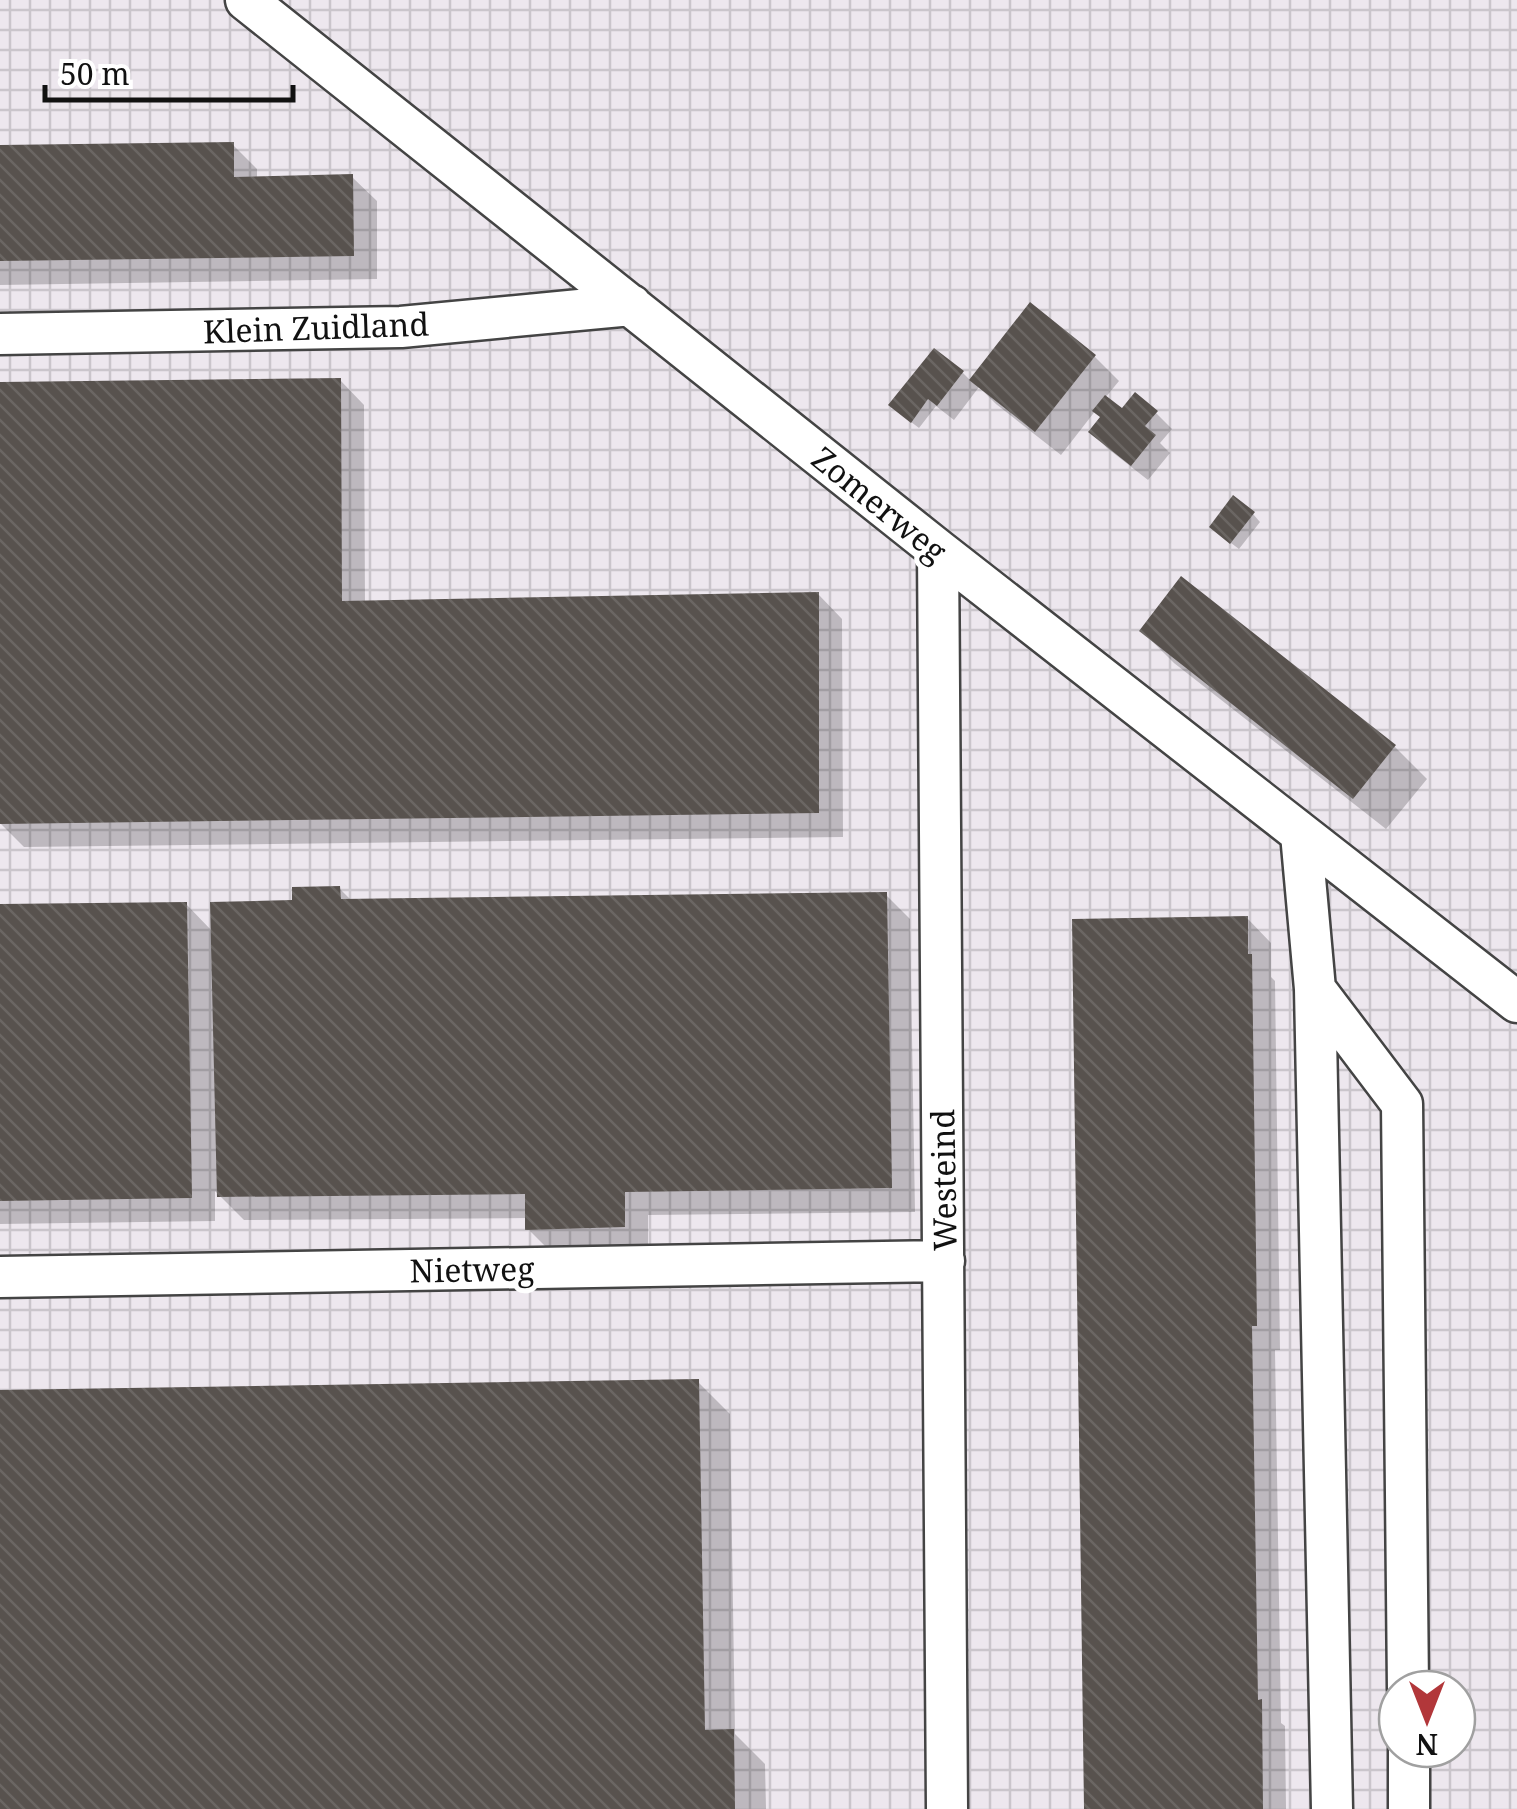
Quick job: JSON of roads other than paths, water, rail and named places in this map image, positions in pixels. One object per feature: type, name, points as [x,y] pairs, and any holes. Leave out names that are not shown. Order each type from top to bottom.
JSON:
[{"type":"street","name":"Zomerweg","points":[[246,0],[938,550],[1517,1002]]},
{"type":"street","name":"Klein Zuidland","points":[[0,334],[401,327],[631,305]]},
{"type":"street","name":"Westeind","points":[[938,550],[946,1809]]},
{"type":"street","points":[[1301,834],[1316,989],[1332,1809]]},
{"type":"street","points":[[1316,989],[1402,1104],[1408,1669]]},
{"type":"street","name":"Nietweg","points":[[0,1277],[944,1261]]},
{"type":"street","points":[[1408,1769],[1409,1809]]}]
